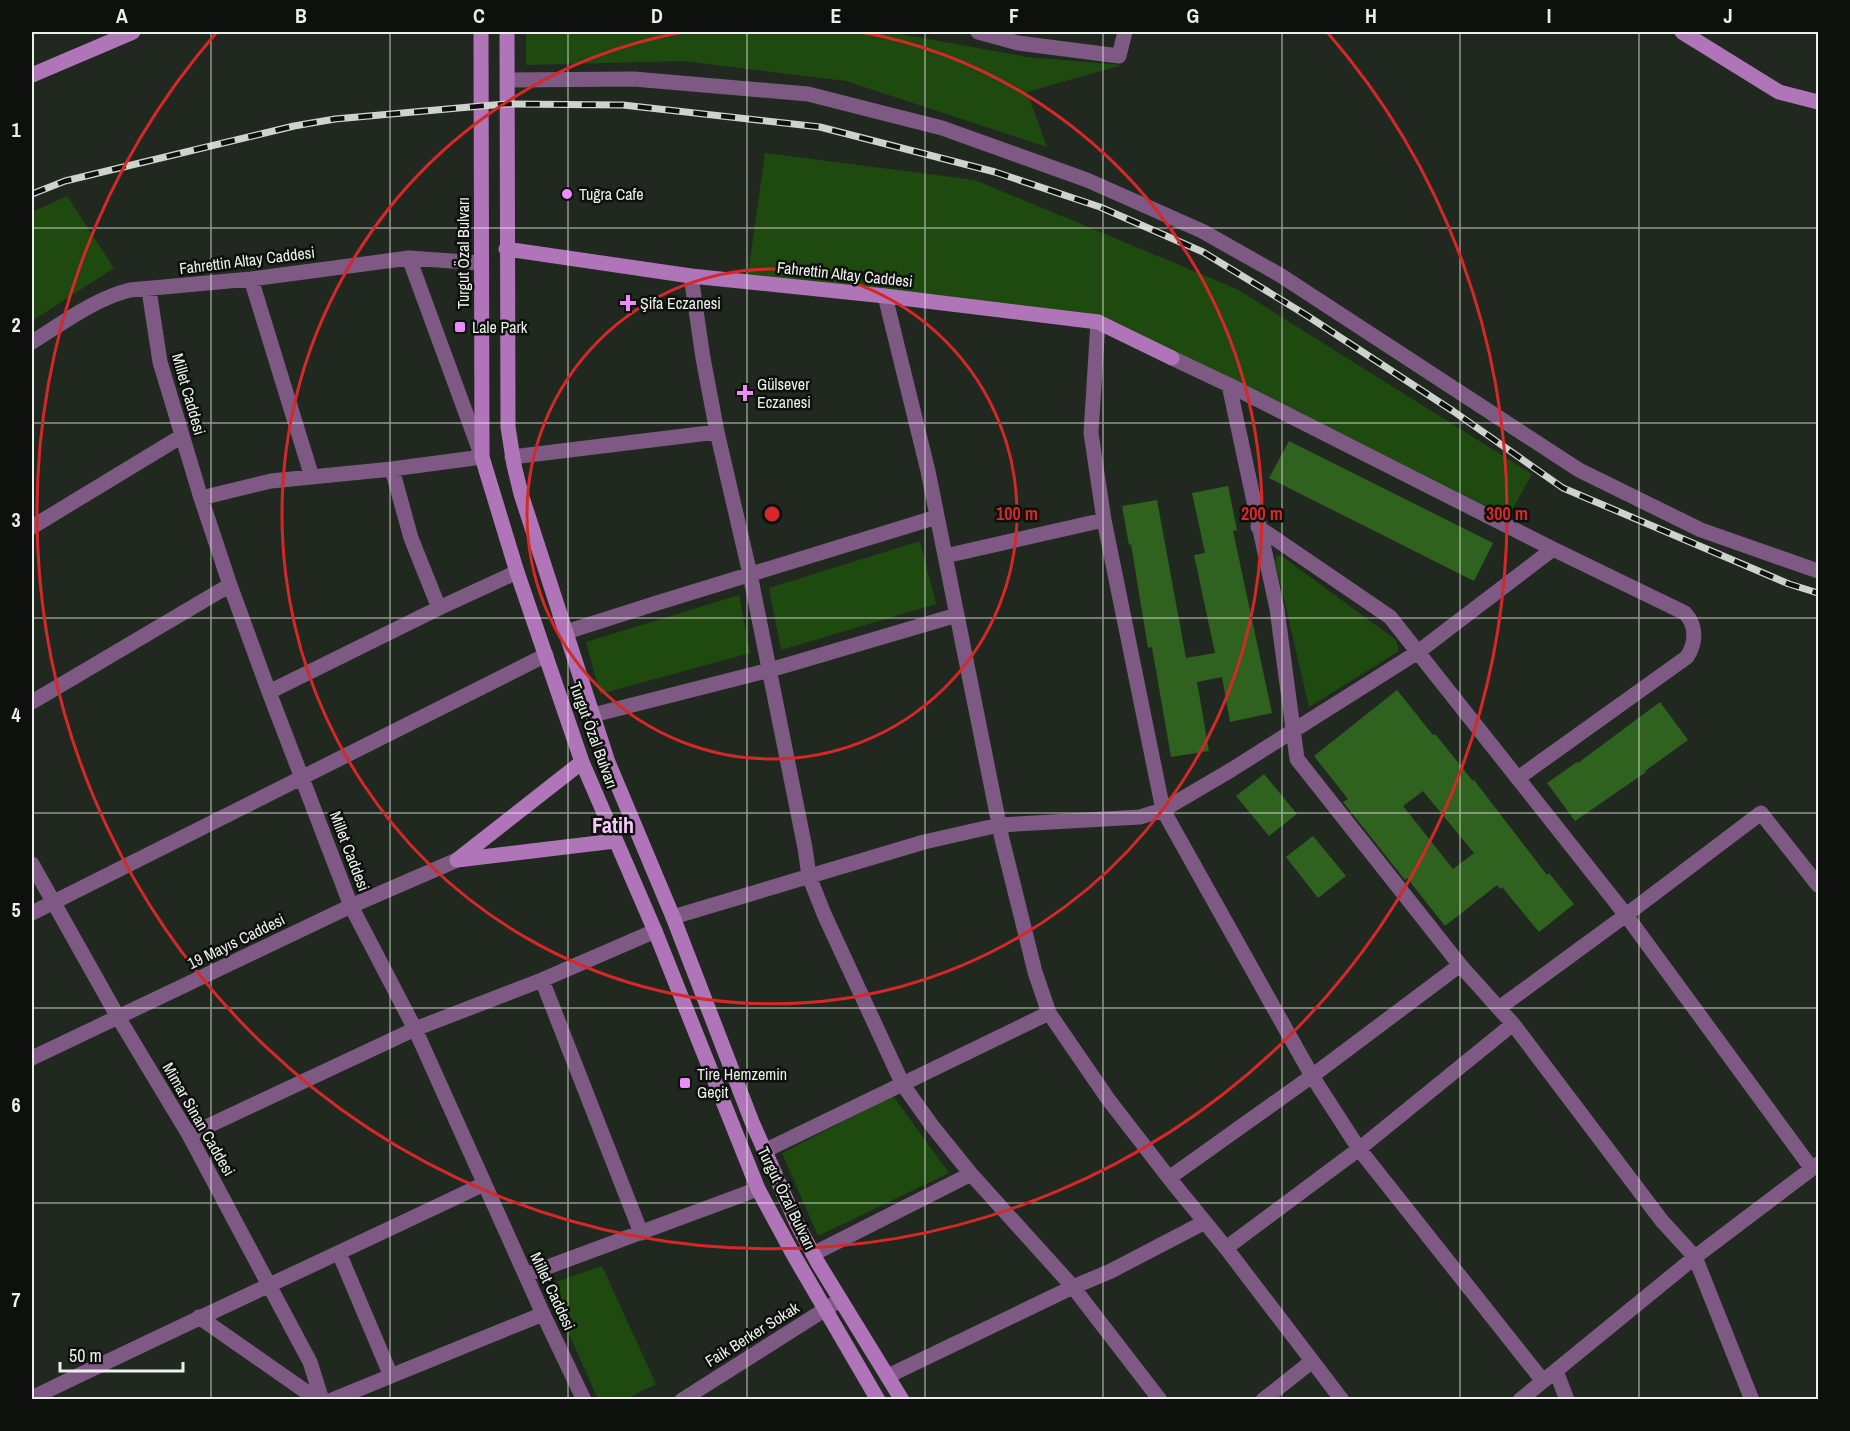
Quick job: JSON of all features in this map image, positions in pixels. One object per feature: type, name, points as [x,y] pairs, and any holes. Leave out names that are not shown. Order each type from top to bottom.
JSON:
[{"type":"main road","points":[[32,75],[133,32]]},
{"type":"main road","name":"Turgut Özal Bulvarı","points":[[481,32],[482,456],[517,572],[582,762],[655,931],[758,1189],[792,1254],[878,1400]]},
{"type":"main road","name":"Turgut Özal Bulvarı","points":[[507,32],[508,417],[512,457],[527,514],[608,762],[673,917],[764,1151],[813,1254],[902,1400]]},
{"type":"main road","points":[[1682,32],[1779,92],[1818,102]]},
{"type":"main road","name":"Fahrettin Altay Caddesi","points":[[506,249],[691,276],[885,296],[1098,322],[1172,358]]},
{"type":"main road","points":[[457,860],[582,762]]},
{"type":"main road","points":[[457,860],[615,841]]},
{"type":"street","points":[[978,32],[1018,43],[1119,56],[1125,32]]},
{"type":"street","points":[[507,80],[634,79],[808,94],[942,128],[1087,180],[1202,231],[1280,275],[1578,470],[1701,530],[1818,571]]},
{"type":"street","name":"Fahrettin Altay Caddesi","points":[[32,342],[106,298],[130,290],[251,279],[409,258],[480,263]]},
{"type":"street","points":[[201,498],[271,481],[392,469],[482,456],[409,258]]},
{"type":"street","points":[[691,276],[717,432],[770,670],[809,876],[824,914],[903,1085],[971,1174],[1073,1287],[1160,1400]]},
{"type":"street","points":[[251,279],[312,477]]},
{"type":"street","name":"Millet Caddesi","points":[[149,290],[160,362],[201,498],[269,692],[351,906],[415,1029],[584,1400]]},
{"type":"street","points":[[885,296],[928,471],[999,825],[1035,972],[1049,1013],[1108,1099],[1342,1400]]},
{"type":"street","points":[[1098,322],[1091,433],[1104,520],[1164,810],[1312,1076],[1359,1149],[1544,1381]]},
{"type":"street","points":[[1172,358],[1689,616],[1694,631],[1693,645],[1687,657],[1518,778]]},
{"type":"street","points":[[1229,385],[1277,609],[1297,759],[1460,965],[1513,1024],[1662,1221],[1695,1257],[1752,1400]]},
{"type":"street","points":[[512,457],[717,432]]},
{"type":"street","points":[[32,527],[182,436]]},
{"type":"street","points":[[392,469],[406,522],[439,608]]},
{"type":"street","points":[[566,632],[937,517]]},
{"type":"street","points":[[945,556],[1104,520]]},
{"type":"street","points":[[1258,528],[1390,617],[1626,915],[1815,1166],[1695,1257],[1520,1400]]},
{"type":"street","points":[[673,917],[924,842],[999,825],[1140,817],[1164,810],[1418,652],[1553,549]]},
{"type":"street","points":[[269,692],[517,572]]},
{"type":"street","points":[[32,702],[231,585]]},
{"type":"street","points":[[593,715],[770,670],[957,615]]},
{"type":"street","points":[[32,913],[546,655]]},
{"type":"street","points":[[1499,1008],[1761,813],[1818,885]]},
{"type":"street","name":"19 Mayıs Caddesi","points":[[32,1059],[351,906],[457,860]]},
{"type":"street","name":"Mimar Sinan Caddesi","points":[[32,864],[118,1017],[189,1134],[271,1286],[310,1362],[320,1400]]},
{"type":"street","points":[[189,1134],[415,1029],[542,980],[655,931]]},
{"type":"street","points":[[1169,1178],[1312,1076],[1460,965]]},
{"type":"street","points":[[542,980],[640,1233]]},
{"type":"street","points":[[764,1151],[1049,1013]]},
{"type":"street","points":[[1226,1248],[1359,1149],[1513,1024]]},
{"type":"street","points":[[813,1254],[971,1174]]},
{"type":"street","points":[[32,1398],[484,1184]]},
{"type":"street","points":[[526,1275],[758,1189]]},
{"type":"street","points":[[888,1376],[1111,1271],[1205,1222]]},
{"type":"street","points":[[339,1253],[391,1376]]},
{"type":"street","name":"Faik Berker Sokak","points":[[682,1400],[840,1300]]},
{"type":"street","points":[[332,1400],[543,1314]]},
{"type":"street","points":[[199,1317],[320,1400]]},
{"type":"street","points":[[1263,1400],[1311,1362]]},
{"type":"street","points":[[1556,1371],[1567,1400]]},
{"type":"green space","points":[[526,32],[889,32],[1027,57],[1122,65],[1027,92],[1047,147],[846,81],[683,61],[526,65]]},
{"type":"green space","points":[[765,153],[975,180],[1237,289],[1532,474],[1504,524],[1098,322],[747,282]]},
{"type":"green space","points":[[67,196],[114,268],[32,321],[32,212]]},
{"type":"green space","points":[[920,541],[936,604],[781,650],[769,588]]},
{"type":"green space","points":[[1277,555],[1283,557],[1396,640],[1399,651],[1309,707],[1275,561]]},
{"type":"green space","points":[[739,595],[750,653],[600,694],[586,642]]},
{"type":"green space","points":[[893,1096],[949,1173],[818,1236],[782,1153]]},
{"type":"green space","points":[[602,1266],[656,1384],[626,1399],[598,1399],[547,1285]]},
{"type":"building","points":[[1289,441],[1493,543],[1474,581],[1269,478]]},
{"type":"building","points":[[1228,486],[1237,530],[1233,531],[1272,713],[1230,722],[1222,677],[1197,682],[1209,751],[1171,757],[1152,647],[1148,648],[1131,544],[1129,545],[1122,506],[1157,500],[1186,658],[1215,653],[1194,555],[1205,553],[1192,493]]},
{"type":"building","points":[[1397,690],[1433,735],[1435,734],[1474,780],[1547,875],[1549,873],[1574,904],[1539,932],[1502,887],[1500,889],[1497,885],[1445,926],[1343,802],[1348,799],[1314,756]],"holes":[[[1423,791],[1474,853],[1453,869],[1403,806]]]},
{"type":"building","points":[[1660,702],[1688,740],[1575,821],[1547,783],[1578,763]]},
{"type":"building","points":[[1264,774],[1297,814],[1269,836],[1236,796]]},
{"type":"building","points":[[1313,836],[1346,876],[1318,898],[1286,857]]},
{"type":"railway","points":[[32,194],[65,181],[294,126],[335,119],[481,106],[506,104],[623,105],[820,127],[995,172],[1100,207],[1203,252],[1306,315],[1453,411],[1563,488],[1789,584],[1818,593]]},
{"type":"place","name":"Tuğra Cafe","points":[[567,194]]},
{"type":"place","name":"Şifa Eczanesi","points":[[628,303]]},
{"type":"place","name":"Lale Park","points":[[460,327]]},
{"type":"place","name":"Gülsever Eczanesi","points":[[745,393]]},
{"type":"place","name":"Tire Hemzemin Geçit","points":[[685,1083]]},
{"type":"district","name":"Fatih","points":[[613,825]]}]
